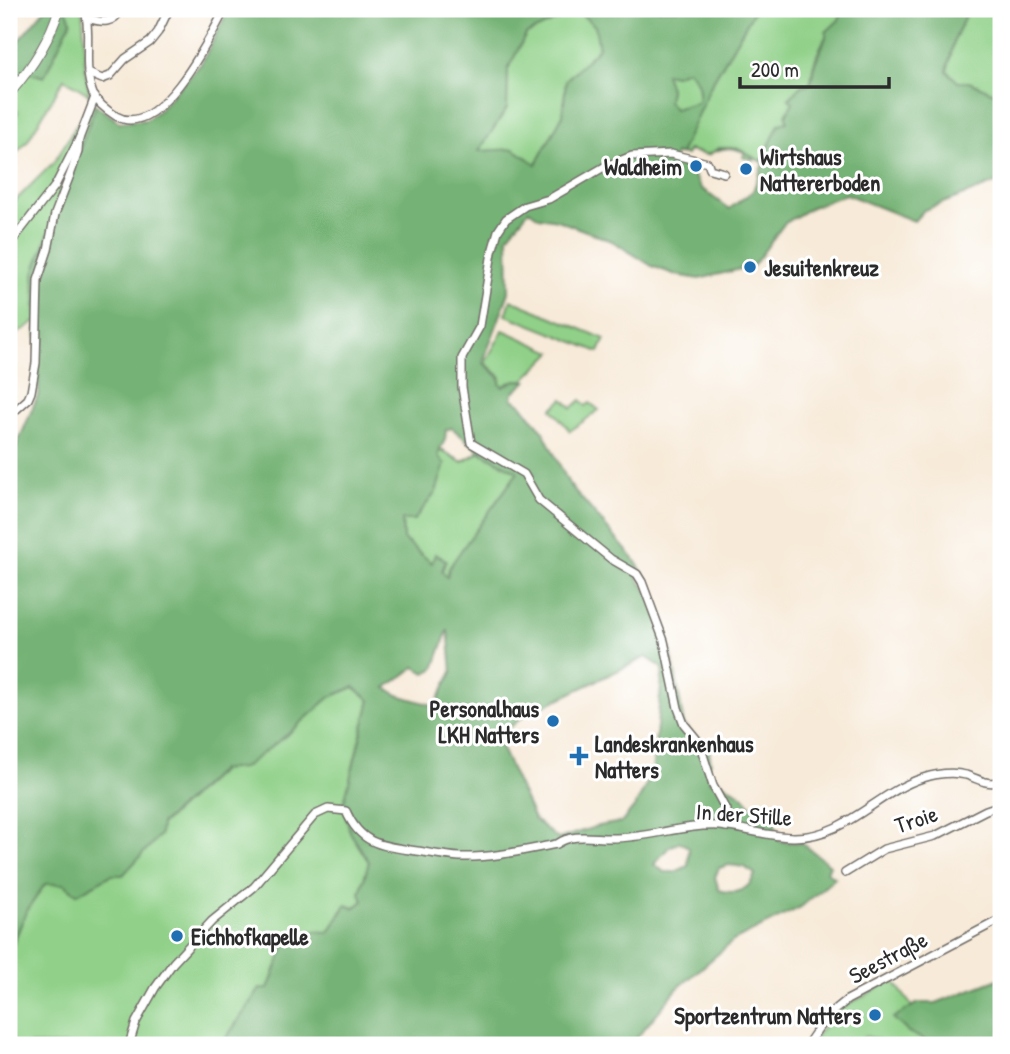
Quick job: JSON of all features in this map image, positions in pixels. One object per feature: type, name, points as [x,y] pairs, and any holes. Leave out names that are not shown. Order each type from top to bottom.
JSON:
[{"type":"main road","points":[[9,94],[37,55],[58,9]]},
{"type":"street","points":[[85,9],[88,18],[88,73],[95,97],[113,114],[125,119],[139,119],[165,100],[195,65],[225,9]]},
{"type":"street","points":[[88,18],[101,22],[110,21],[121,9]]},
{"type":"street","points":[[88,73],[102,79],[113,74],[125,59],[152,40],[169,9]]},
{"type":"street","points":[[9,245],[55,186],[79,139],[95,97]]},
{"type":"street","points":[[9,416],[31,392],[36,363],[38,280],[48,250],[55,214],[75,161],[79,139]]},
{"type":"street","points":[[724,173],[710,169],[708,163],[671,154],[632,156],[604,167],[549,199],[525,206],[506,219],[498,231],[492,252],[480,326],[468,345],[461,365],[462,389],[470,437],[474,445],[524,474],[539,500],[611,559],[637,574],[642,582],[664,641],[678,708],[684,724],[699,742],[713,786],[726,810],[726,827]]},
{"type":"street","name":"In der Stille","points":[[129,1045],[142,1011],[173,963],[212,920],[254,887],[310,820],[322,811],[344,809],[357,831],[367,840],[380,845],[459,857],[497,855],[557,844],[563,839],[621,838],[701,827],[726,827],[792,837],[820,834],[850,821],[912,782],[930,776],[965,775],[989,784],[1001,782]]},
{"type":"street","name":"Troie","points":[[845,873],[884,849],[935,836],[1001,805]]},
{"type":"street","name":"Seestraße","points":[[807,1045],[826,1017],[847,1000],[1001,919]]},
{"type":"green space","points":[[45,9],[66,9],[71,21],[44,77],[24,71],[9,87],[9,52]]},
{"type":"green space","points":[[66,9],[82,9],[90,95],[64,79],[27,142],[9,160],[9,122],[18,112],[9,102],[9,87],[71,21]]},
{"type":"green space","points":[[229,9],[755,9],[711,85],[680,154],[686,155],[675,154],[673,161],[691,171],[701,188],[729,209],[753,191],[763,163],[742,151],[762,162],[779,124],[787,122],[786,115],[793,102],[789,99],[802,85],[810,84],[826,32],[839,20],[843,9],[968,9],[954,41],[947,71],[958,82],[969,82],[994,93],[1001,89],[1001,181],[924,210],[914,221],[846,194],[812,207],[784,224],[753,266],[699,279],[676,275],[652,266],[612,241],[557,220],[539,217],[529,210],[508,236],[509,292],[483,362],[500,378],[503,387],[515,380],[527,381],[513,393],[512,399],[520,403],[543,431],[569,484],[643,573],[637,577],[651,596],[671,650],[684,725],[700,741],[708,742],[711,763],[707,767],[710,782],[718,780],[742,795],[756,811],[772,810],[779,841],[802,843],[830,865],[827,872],[835,878],[801,907],[733,941],[677,989],[631,1045],[234,1045],[226,1038],[260,989],[268,989],[287,941],[299,931],[313,942],[309,931],[329,932],[346,905],[354,908],[363,901],[360,893],[369,862],[350,832],[343,806],[370,700],[354,687],[330,697],[288,734],[243,768],[221,770],[161,824],[160,835],[123,875],[111,875],[77,894],[64,884],[45,884],[26,912],[9,954],[9,464],[39,393],[34,273],[96,105],[119,122],[146,120],[158,111],[201,64]],"holes":[[[577,11],[595,26],[599,48],[566,80],[563,115],[536,164],[514,149],[479,151],[507,108],[508,69],[526,34]],[[687,70],[698,84],[698,102],[674,109],[668,101],[670,89],[665,73],[675,75]],[[452,428],[478,450],[462,462],[480,452],[518,472],[449,568],[447,577],[442,571],[446,560],[435,554],[432,563],[403,539],[402,520],[414,520],[436,492],[445,464],[438,456],[440,450],[454,457],[440,449],[446,430]],[[448,629],[452,672],[435,706],[398,695],[386,688],[415,667],[425,673],[434,669]],[[646,657],[663,668],[652,773],[636,805],[622,822],[598,826],[558,839],[534,819],[497,738],[525,715]],[[680,842],[689,848],[688,866],[675,872],[664,872],[654,864],[669,847]],[[729,865],[744,867],[755,874],[741,890],[719,890],[715,877],[719,868]]]},
{"type":"green space","points":[[755,9],[843,9],[839,20],[831,28],[820,48],[810,84],[802,85],[789,98],[793,102],[787,123],[779,124],[762,162],[743,157],[745,152],[730,148],[707,155],[688,150],[686,155],[679,154],[711,85]]},
{"type":"green space","points":[[968,9],[1001,9],[1001,89],[994,93],[969,82],[957,82],[947,71],[954,41]]},
{"type":"green space","points":[[577,10],[596,26],[599,48],[566,80],[563,115],[536,164],[478,151],[507,108],[508,69],[526,34]]},
{"type":"green space","points":[[687,70],[698,84],[698,103],[674,109],[668,101],[670,89],[664,72],[675,75]]},
{"type":"green space","points":[[90,102],[96,105],[36,321],[9,339],[9,207],[55,161]]},
{"type":"green space","points":[[511,300],[605,339],[599,352],[506,315]]},
{"type":"green space","points":[[503,330],[552,352],[524,380],[515,380],[503,386],[500,384],[501,377],[485,363]]},
{"type":"green space","points":[[563,399],[572,408],[581,400],[586,406],[590,403],[599,410],[570,431],[552,409]]},
{"type":"green space","points":[[440,449],[462,462],[480,452],[518,472],[460,552],[447,578],[442,571],[446,561],[432,564],[403,539],[402,519],[415,519]]},
{"type":"green space","points":[[354,687],[370,700],[354,762],[350,832],[369,862],[360,893],[363,901],[354,908],[346,905],[329,932],[276,967],[268,990],[226,1038],[234,1045],[9,1045],[9,954],[26,912],[45,884],[64,884],[77,894],[111,875],[222,770],[288,734],[330,697]]},
{"type":"green space","points":[[1001,978],[1001,1045],[934,1045],[908,1032],[893,1018],[918,1003],[936,1003]]},
{"type":"green space","name":"Sportzentrum Natters","points":[[893,980],[940,1045],[892,1045],[866,1036],[854,1045],[810,1045],[838,1010]]},
{"type":"place","name":"Waldheim","points":[[696,166]]},
{"type":"place","name":"Wirtshaus Nattererboden","points":[[746,169]]},
{"type":"place","name":"Jesuitenkreuz","points":[[750,267]]},
{"type":"place","name":"Personalhaus LKH Natters","points":[[553,721]]},
{"type":"place","name":"Landeskrankenhaus Natters","points":[[579,756]]},
{"type":"place","name":"Eichhofkapelle","points":[[177,936]]},
{"type":"place","name":"Sportzentrum Natters","points":[[875,1015]]}]
